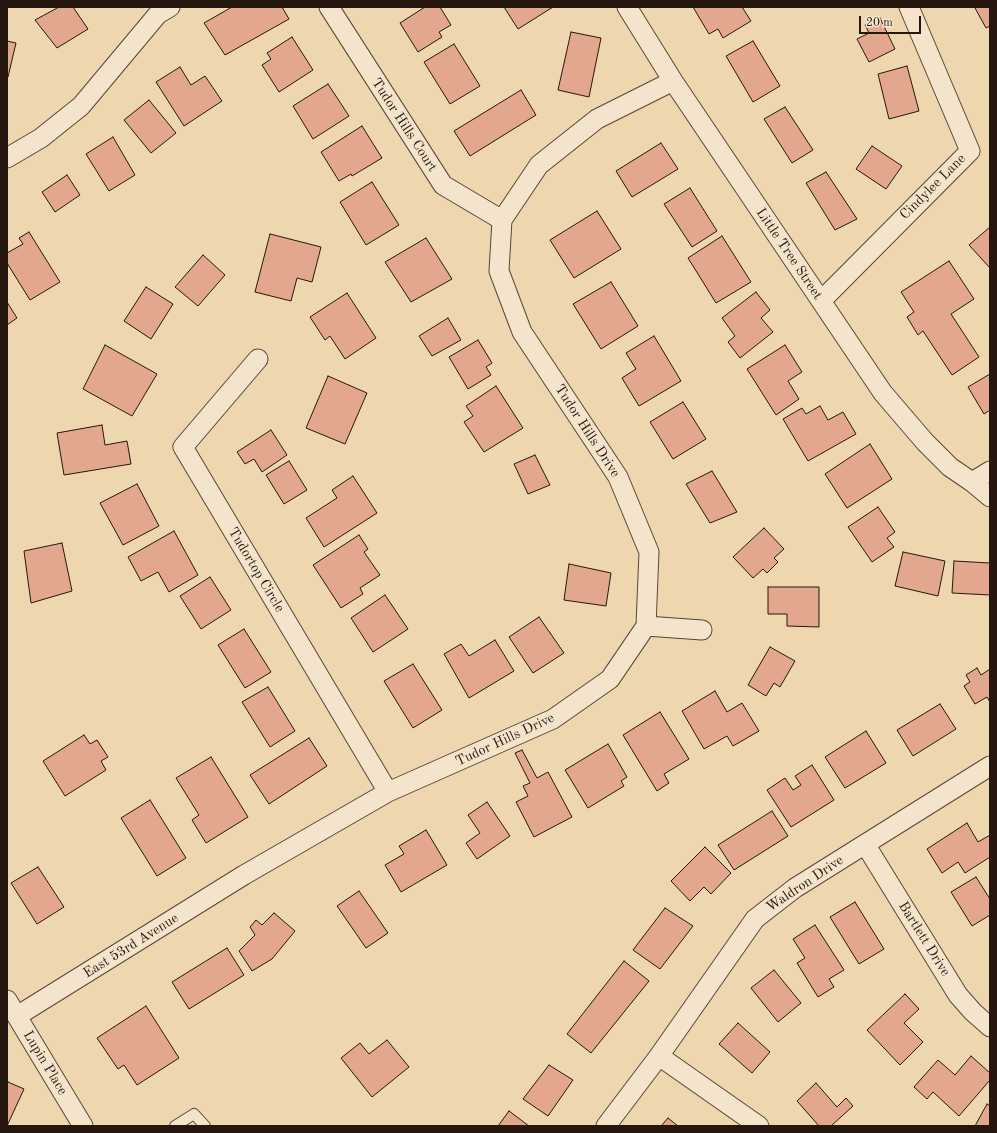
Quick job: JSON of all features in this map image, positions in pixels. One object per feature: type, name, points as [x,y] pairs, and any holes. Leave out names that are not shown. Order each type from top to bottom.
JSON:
[{"type":"street","points":[[7,158],[41,138],[81,106],[158,14],[170,7]]},
{"type":"street","name":"Tudor Hills Court","points":[[329,7],[443,185],[502,220]]},
{"type":"street","name":"Little Tree Street","points":[[627,7],[673,81],[883,394],[950,467],[990,497]]},
{"type":"street","name":"Cindylee Lane","points":[[821,300],[970,150],[908,7]]},
{"type":"street","points":[[502,220],[539,165],[597,119],[673,81]]},
{"type":"street","name":"Tudor Hills Drive","points":[[244,875],[388,792],[553,720],[610,679],[646,626],[649,552],[618,477],[522,332],[499,271],[502,220]]},
{"type":"street","name":"Tudortop Circle","points":[[258,359],[183,447],[388,792]]},
{"type":"street","points":[[972,482],[990,471]]},
{"type":"street","points":[[646,626],[702,630]]},
{"type":"street","name":"Waldron Drive","points":[[606,1126],[659,1056],[754,919],[795,888],[990,766]]},
{"type":"street","name":"Bartlett Drive","points":[[865,844],[958,995],[973,1012],[990,1027]]},
{"type":"street","name":"East 53rd Avenue","points":[[17,1016],[244,875]]},
{"type":"street","name":"Lupin Place","points":[[7,1000],[83,1126]]},
{"type":"street","points":[[659,1056],[759,1126]]},
{"type":"lane","points":[[175,1126],[194,1114],[205,1126]]},
{"type":"building","points":[[59,7],[73,7],[88,29],[57,48],[35,20]]},
{"type":"building","points":[[232,7],[282,7],[289,19],[225,55],[204,23]]},
{"type":"building","points":[[425,7],[440,7],[451,25],[439,32],[442,37],[418,52],[400,23]]},
{"type":"building","points":[[504,7],[553,7],[518,29]]},
{"type":"building","points":[[693,7],[742,7],[751,21],[723,38],[718,29],[709,34]]},
{"type":"building","points":[[990,7],[990,26],[986,28],[975,8]]},
{"type":"building","points":[[880,18],[895,49],[869,62],[857,39],[869,33],[865,25]]},
{"type":"building","points":[[571,32],[601,38],[589,97],[558,90]]},
{"type":"building","points":[[292,37],[313,70],[279,92],[262,65],[271,59],[267,53]]},
{"type":"building","points":[[7,41],[16,43],[8,77],[7,77]]},
{"type":"building","points":[[753,41],[780,86],[753,102],[726,56]]},
{"type":"building","points":[[454,44],[480,86],[450,104],[424,62]]},
{"type":"building","points":[[907,66],[919,111],[889,119],[878,74]]},
{"type":"building","points":[[180,67],[191,85],[205,76],[222,101],[184,126],[156,82]]},
{"type":"building","points":[[328,84],[349,116],[313,139],[293,106]]},
{"type":"building","points":[[521,90],[536,115],[470,156],[454,131]]},
{"type":"building","points":[[149,100],[176,133],[151,153],[124,120]]},
{"type":"building","points":[[785,107],[813,150],[792,163],[764,119]]},
{"type":"building","points":[[362,126],[382,158],[352,176],[351,174],[339,181],[321,152]]},
{"type":"building","points":[[113,137],[135,175],[109,191],[86,154]]},
{"type":"building","points":[[661,143],[678,169],[632,197],[616,171]]},
{"type":"building","points":[[872,146],[902,166],[886,189],[856,169]]},
{"type":"building","points":[[826,172],[857,219],[835,230],[806,183]]},
{"type":"building","points":[[67,175],[80,195],[55,212],[42,192]]},
{"type":"building","points":[[372,182],[399,225],[366,245],[340,202]]},
{"type":"building","points":[[690,188],[717,231],[692,247],[664,204]]},
{"type":"building","points":[[597,211],[621,249],[574,278],[550,240]]},
{"type":"building","points":[[990,227],[990,268],[969,245]]},
{"type":"building","points":[[29,232],[60,282],[30,300],[7,263],[7,253],[23,244],[19,238]]},
{"type":"building","points":[[270,234],[321,247],[312,282],[297,278],[291,301],[255,292]]},
{"type":"building","points":[[722,236],[751,282],[716,303],[688,258]]},
{"type":"building","points":[[426,238],[452,279],[411,302],[385,262]]},
{"type":"building","points":[[203,255],[225,275],[198,306],[175,287]]},
{"type":"building","points":[[949,261],[974,299],[951,314],[979,357],[952,375],[923,331],[918,335],[907,317],[914,312],[901,292]]},
{"type":"building","points":[[611,282],[638,326],[601,349],[573,304]]},
{"type":"building","points":[[146,287],[173,304],[151,339],[124,321]]},
{"type":"building","points":[[756,292],[770,310],[761,318],[773,332],[740,358],[728,342],[735,336],[722,318]]},
{"type":"building","points":[[347,293],[376,338],[345,359],[330,336],[325,340],[310,317]]},
{"type":"building","points":[[7,302],[17,318],[7,325]]},
{"type":"building","points":[[448,318],[461,340],[432,356],[419,336]]},
{"type":"building","points":[[654,336],[681,381],[639,406],[622,378],[636,369],[626,353]]},
{"type":"building","points":[[478,340],[492,363],[486,367],[491,375],[468,389],[449,357]]},
{"type":"building","points":[[105,345],[157,374],[132,416],[83,389]]},
{"type":"building","points":[[785,345],[802,372],[788,381],[799,399],[776,415],[747,369]]},
{"type":"building","points":[[990,374],[990,410],[984,414],[968,387]]},
{"type":"building","points":[[328,376],[367,393],[345,444],[306,428]]},
{"type":"building","points":[[496,386],[523,428],[484,452],[464,422],[473,416],[466,406]]},
{"type":"building","points":[[683,402],[706,439],[673,459],[650,422]]},
{"type":"building","points":[[820,406],[828,420],[843,412],[856,434],[808,461],[783,419],[802,408],[806,414]]},
{"type":"building","points":[[102,425],[105,445],[127,441],[131,464],[64,475],[57,433]]},
{"type":"building","points":[[271,430],[287,455],[262,472],[254,459],[245,464],[237,452]]},
{"type":"building","points":[[870,444],[892,479],[847,508],[825,474]]},
{"type":"building","points":[[535,455],[550,485],[528,494],[514,464]]},
{"type":"building","points":[[289,461],[307,490],[284,504],[266,475]]},
{"type":"building","points":[[712,471],[737,512],[710,523],[686,484]]},
{"type":"building","points":[[353,476],[377,513],[324,547],[306,518],[337,498],[332,490]]},
{"type":"building","points":[[137,484],[159,526],[123,545],[100,503]]},
{"type":"building","points":[[878,507],[895,532],[887,538],[894,547],[872,562],[848,527]]},
{"type":"building","points":[[764,528],[784,549],[774,558],[778,562],[767,573],[763,569],[753,578],[733,557]]},
{"type":"building","points":[[174,531],[198,575],[169,592],[158,572],[141,581],[128,557]]},
{"type":"building","points":[[359,535],[368,549],[364,552],[380,575],[360,588],[363,594],[341,608],[313,565]]},
{"type":"building","points":[[62,543],[72,591],[31,603],[24,551]]},
{"type":"building","points":[[903,552],[945,561],[938,596],[895,586]]},
{"type":"building","points":[[954,561],[990,563],[990,595],[952,593]]},
{"type":"building","points":[[569,564],[611,573],[606,606],[564,600]]},
{"type":"building","points":[[210,577],[231,610],[201,629],[180,596]]},
{"type":"building","points":[[768,587],[819,587],[819,627],[787,626],[787,614],[768,614]]},
{"type":"building","points":[[385,595],[408,629],[373,652],[351,618]]},
{"type":"building","points":[[539,617],[564,653],[533,673],[509,637]]},
{"type":"building","points":[[244,629],[271,672],[245,688],[218,645]]},
{"type":"building","points":[[495,640],[514,671],[469,698],[444,654],[461,644],[469,656]]},
{"type":"building","points":[[770,647],[795,661],[780,687],[774,683],[766,696],[748,685]]},
{"type":"building","points":[[413,664],[442,710],[413,728],[384,681]]},
{"type":"building","points":[[977,668],[981,675],[990,669],[990,702],[987,697],[975,704],[964,686],[970,682],[966,675]]},
{"type":"building","points":[[268,687],[295,731],[270,747],[242,702]]},
{"type":"building","points":[[715,691],[727,712],[742,703],[759,731],[733,746],[727,736],[704,749],[682,711]]},
{"type":"building","points":[[940,704],[956,729],[913,756],[897,730]]},
{"type":"building","points":[[660,712],[689,759],[664,774],[669,783],[657,791],[623,735]]},
{"type":"building","points":[[866,731],[886,763],[845,788],[825,757]]},
{"type":"building","points":[[84,735],[90,744],[97,740],[108,757],[101,761],[106,770],[65,796],[43,761]]},
{"type":"building","points":[[309,738],[327,766],[269,804],[250,775]]},
{"type":"building","points":[[608,744],[627,777],[621,781],[624,786],[588,808],[565,770]]},
{"type":"building","points":[[522,750],[537,778],[548,772],[572,817],[534,837],[516,802],[528,796],[523,786],[530,783],[515,753]]},
{"type":"building","points":[[211,757],[248,817],[206,843],[192,820],[199,815],[176,778]]},
{"type":"building","points":[[812,765],[834,800],[791,827],[767,790],[785,778],[793,790],[801,785],[795,776]]},
{"type":"building","points":[[150,800],[186,858],[157,876],[121,818]]},
{"type":"building","points":[[487,802],[510,836],[477,859],[466,843],[480,833],[468,815]]},
{"type":"building","points":[[772,811],[788,836],[734,870],[718,845]]},
{"type":"building","points":[[967,823],[978,842],[990,835],[990,857],[965,873],[958,862],[942,873],[927,849]]},
{"type":"building","points":[[426,830],[447,865],[401,892],[385,865],[404,854],[399,846]]},
{"type":"building","points":[[705,847],[731,873],[711,894],[704,887],[690,901],[671,881]]},
{"type":"building","points":[[38,867],[64,907],[37,924],[11,883]]},
{"type":"building","points":[[976,877],[990,899],[990,915],[972,926],[951,892]]},
{"type":"building","points":[[359,891],[388,933],[366,948],[337,906]]},
{"type":"building","points":[[855,902],[884,949],[859,964],[830,917]]},
{"type":"building","points":[[665,908],[693,926],[660,969],[633,950]]},
{"type":"building","points":[[274,913],[295,931],[272,959],[252,971],[239,951],[255,935],[250,927],[256,920],[262,925]]},
{"type":"building","points":[[815,925],[844,970],[829,979],[834,987],[818,997],[797,963],[805,958],[793,939]]},
{"type":"building","points":[[227,948],[244,975],[189,1009],[172,982]]},
{"type":"building","points":[[624,961],[649,981],[591,1053],[567,1034]]},
{"type":"building","points":[[774,970],[801,1003],[778,1022],[751,988]]},
{"type":"building","points":[[905,994],[919,1009],[904,1023],[923,1042],[900,1065],[867,1030]]},
{"type":"building","points":[[146,1006],[179,1058],[137,1085],[124,1065],[118,1069],[97,1038]]},
{"type":"building","points":[[738,1023],[770,1052],[752,1073],[719,1044]]},
{"type":"building","points":[[387,1040],[409,1067],[372,1097],[341,1058],[360,1043],[369,1054]]},
{"type":"building","points":[[971,1056],[990,1073],[990,1080],[959,1116],[933,1092],[927,1099],[914,1087],[938,1060],[955,1075]]},
{"type":"building","points":[[549,1065],[573,1080],[548,1116],[523,1099]]},
{"type":"building","points":[[8,1082],[24,1089],[7,1126],[7,1085]]},
{"type":"building","points":[[816,1083],[837,1107],[846,1098],[853,1106],[831,1126],[819,1126],[797,1101]]},
{"type":"building","points":[[987,1104],[990,1106],[990,1126],[975,1126]]},
{"type":"building","points":[[509,1111],[529,1126],[498,1126]]},
{"type":"building","points":[[668,1118],[678,1126],[661,1126]]}]
